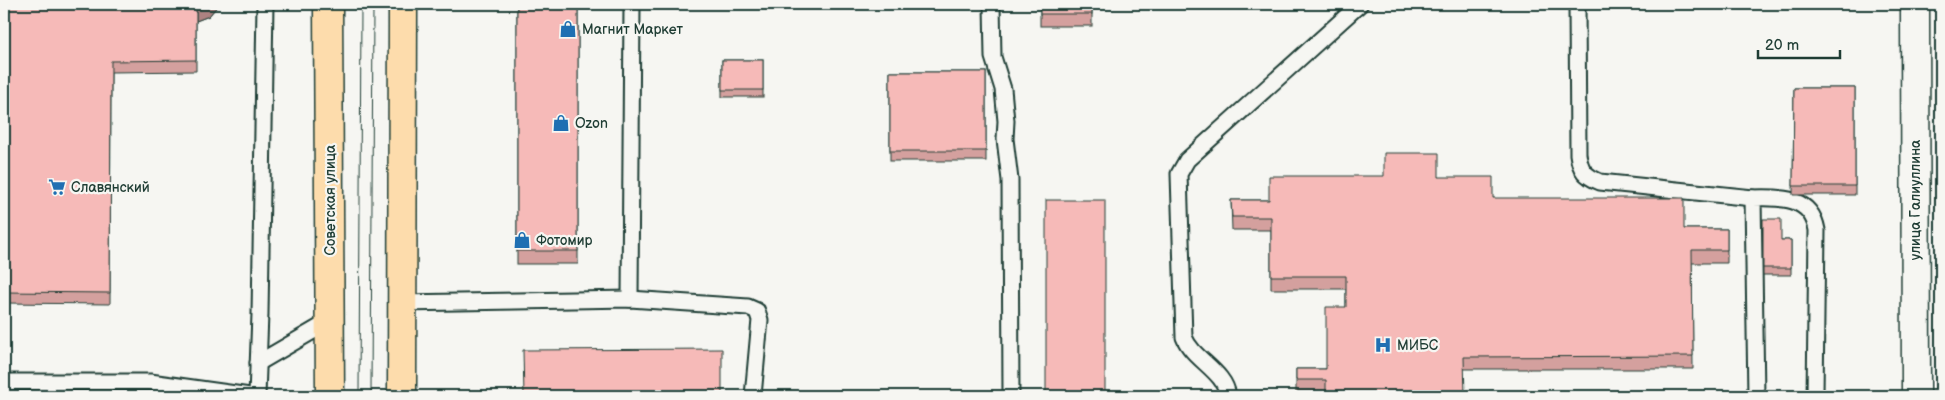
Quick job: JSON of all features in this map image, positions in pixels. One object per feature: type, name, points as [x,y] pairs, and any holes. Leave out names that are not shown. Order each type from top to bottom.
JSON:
[{"type":"main road","name":"Советская улица","points":[[328,4],[330,396]]},
{"type":"main road","points":[[402,396],[403,4]]},
{"type":"street","name":"улица Галиуллина","points":[[1915,4],[1916,396]]},
{"type":"lane","points":[[257,396],[265,4]]},
{"type":"lane","points":[[630,299],[632,4]]},
{"type":"lane","points":[[992,4],[993,57],[1003,89],[1006,121],[1005,139],[1010,180],[1011,396]]},
{"type":"lane","points":[[1228,396],[1222,380],[1190,348],[1184,337],[1179,174],[1187,160],[1360,4]]},
{"type":"lane","points":[[1577,4],[1578,154],[1583,173],[1589,178],[1600,182],[1753,198],[1767,197],[1793,200],[1802,204],[1810,211],[1815,220],[1817,230],[1815,396]]},
{"type":"lane","points":[[1753,198],[1756,396]]},
{"type":"lane","points":[[401,303],[630,299],[753,308],[760,320],[753,396]]},
{"type":"lane","points":[[258,363],[330,321]]},
{"type":"lane","points":[[4,382],[150,382],[250,396]]},
{"type":"building","name":"Славянский","points":[[4,4],[210,4],[196,10],[196,60],[111,61],[110,293],[4,292]]},
{"type":"building","points":[[517,4],[578,4],[578,251],[517,251]]},
{"type":"building","points":[[1040,4],[1092,4],[1092,14],[1040,14]]},
{"type":"building","points":[[722,60],[763,60],[763,90],[722,90]]},
{"type":"building","points":[[890,72],[986,72],[986,151],[890,151]]},
{"type":"building","points":[[1794,88],[1855,88],[1855,186],[1793,186]]},
{"type":"building","points":[[1384,153],[1439,153],[1439,177],[1493,177],[1493,198],[1684,198],[1684,229],[1727,229],[1727,250],[1692,250],[1693,356],[1464,357],[1465,396],[1326,396],[1326,380],[1296,380],[1296,369],[1326,369],[1326,307],[1346,307],[1346,276],[1271,276],[1271,217],[1232,217],[1231,200],[1269,200],[1269,176],[1384,176]]},
{"type":"building","points":[[1046,200],[1105,200],[1105,396],[1046,396]]},
{"type":"building","points":[[1763,219],[1781,219],[1781,240],[1791,240],[1791,268],[1763,268]]},
{"type":"building","points":[[722,349],[722,396],[524,396],[523,350]]},
{"type":"building","points":[[4,392],[116,392],[116,396],[4,396]]},
{"type":"tram line","points":[[359,396],[361,4]]},
{"type":"tram line","points":[[371,396],[373,4]]},
{"type":"place","name":"Магнит Маркет","points":[[568,29]]},
{"type":"place","name":"Ozon","points":[[561,123]]},
{"type":"place","name":"Славянский","points":[[57,187]]},
{"type":"place","name":"Фотомир","points":[[522,240]]},
{"type":"place","name":"МИБС","points":[[1383,345]]}]
